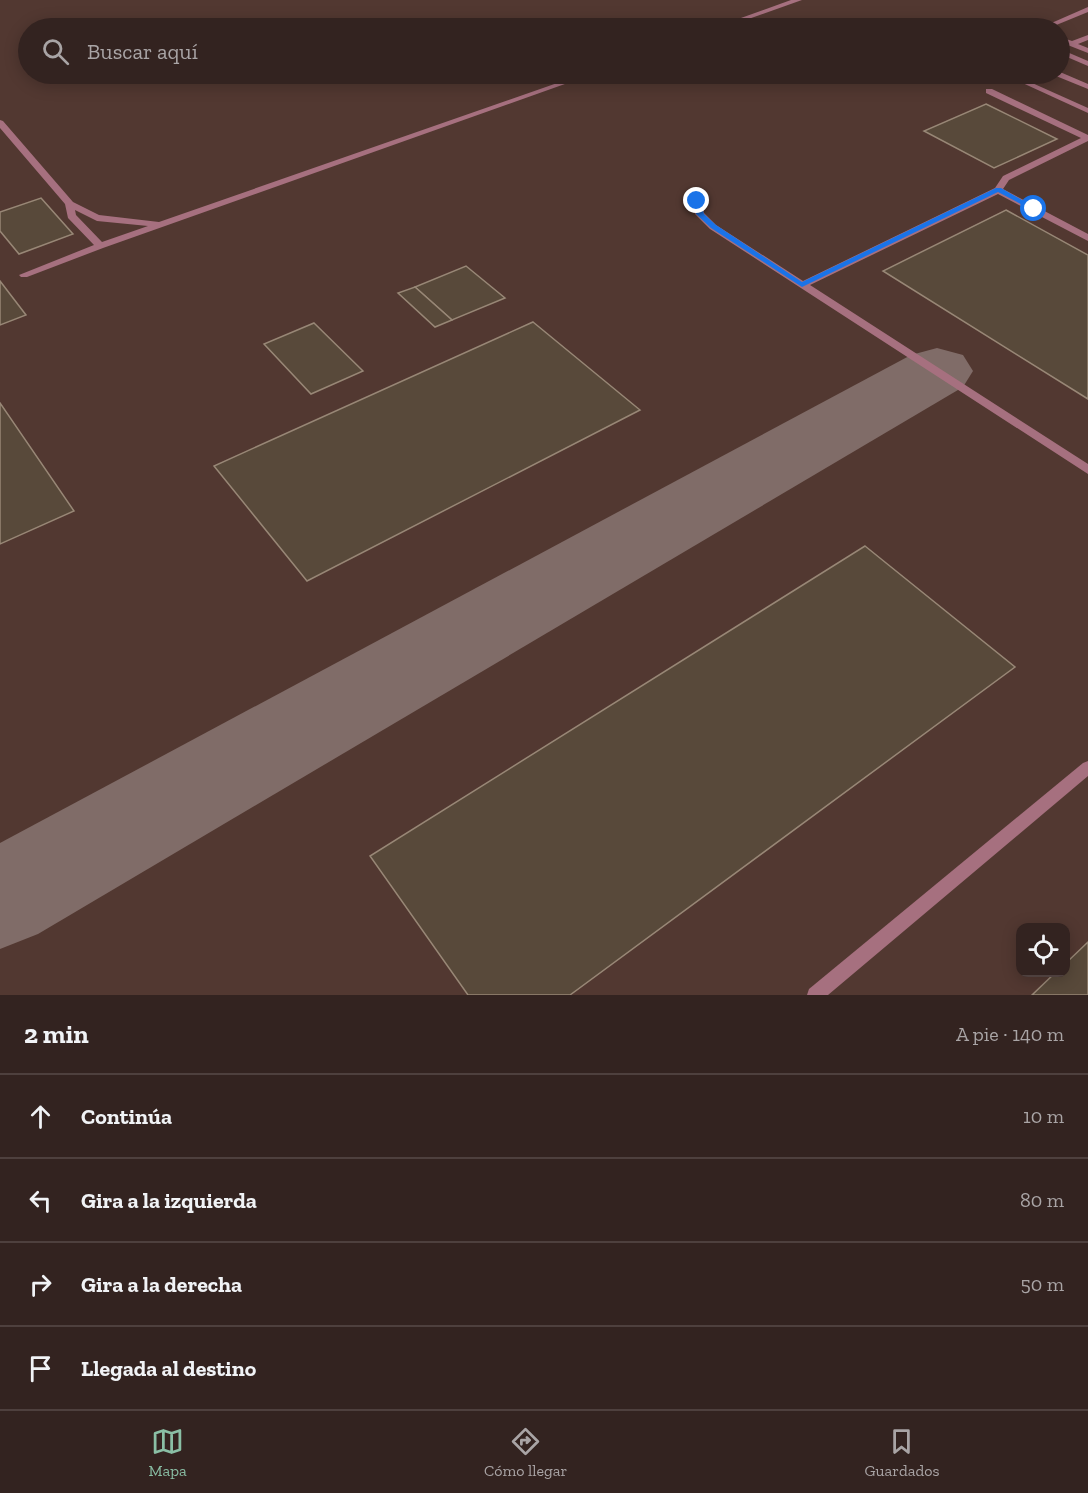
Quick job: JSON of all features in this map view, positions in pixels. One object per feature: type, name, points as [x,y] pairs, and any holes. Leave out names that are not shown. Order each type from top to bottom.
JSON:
[{"type":"lane","points":[[746,18],[798,0]]},
{"type":"lane","points":[[1067,18],[1088,9]]},
{"type":"lane","points":[[1072,44],[1088,37]]},
{"type":"lane","points":[[1072,44],[1088,51]]},
{"type":"lane","points":[[1070,56],[1088,64]]},
{"type":"lane","points":[[1070,79],[1088,87]]},
{"type":"lane","points":[[24,275],[160,224],[560,84]]},
{"type":"lane","points":[[1029,84],[1088,111]]},
{"type":"lane","points":[[989,91],[1087,138]]},
{"type":"lane","points":[[0,123],[70,204],[97,218],[160,224]]},
{"type":"lane","points":[[802,285],[998,189],[1006,178],[1087,138]]},
{"type":"lane","points":[[998,189],[1088,238]]},
{"type":"lane","points":[[697,201],[700,214],[713,227],[1088,470]]},
{"type":"lane","points":[[70,204],[71,216],[100,246]]},
{"type":"lane","points":[[815,995],[1088,767]]},
{"type":"shaded area","points":[[0,0],[1088,0],[1088,995],[0,995]]},
{"type":"building","points":[[986,104],[1057,139],[994,168],[924,131]]},
{"type":"building","points":[[41,198],[73,234],[19,254],[0,231],[0,212]]},
{"type":"building","points":[[1006,210],[1088,255],[1088,399],[883,271]]},
{"type":"building","points":[[466,266],[505,298],[452,320],[415,287]]},
{"type":"building","points":[[0,281],[26,315],[0,325]]},
{"type":"building","points":[[415,287],[452,320],[435,327],[398,293]]},
{"type":"building","points":[[533,322],[640,410],[307,581],[214,466]]},
{"type":"building","points":[[314,323],[363,371],[311,394],[264,344]]},
{"type":"building","points":[[0,403],[74,511],[0,544]]},
{"type":"building","points":[[865,546],[1015,667],[570,995],[468,995],[370,856]]},
{"type":"building","points":[[1088,942],[1088,995],[1032,995],[1051,977],[1070,977],[1070,959]]},
{"type":"taxiway","points":[[0,899],[937,371]]},
{"type":"route","points":[[697,201],[700,214],[713,227],[802,285],[998,189],[1034,209]]}]
